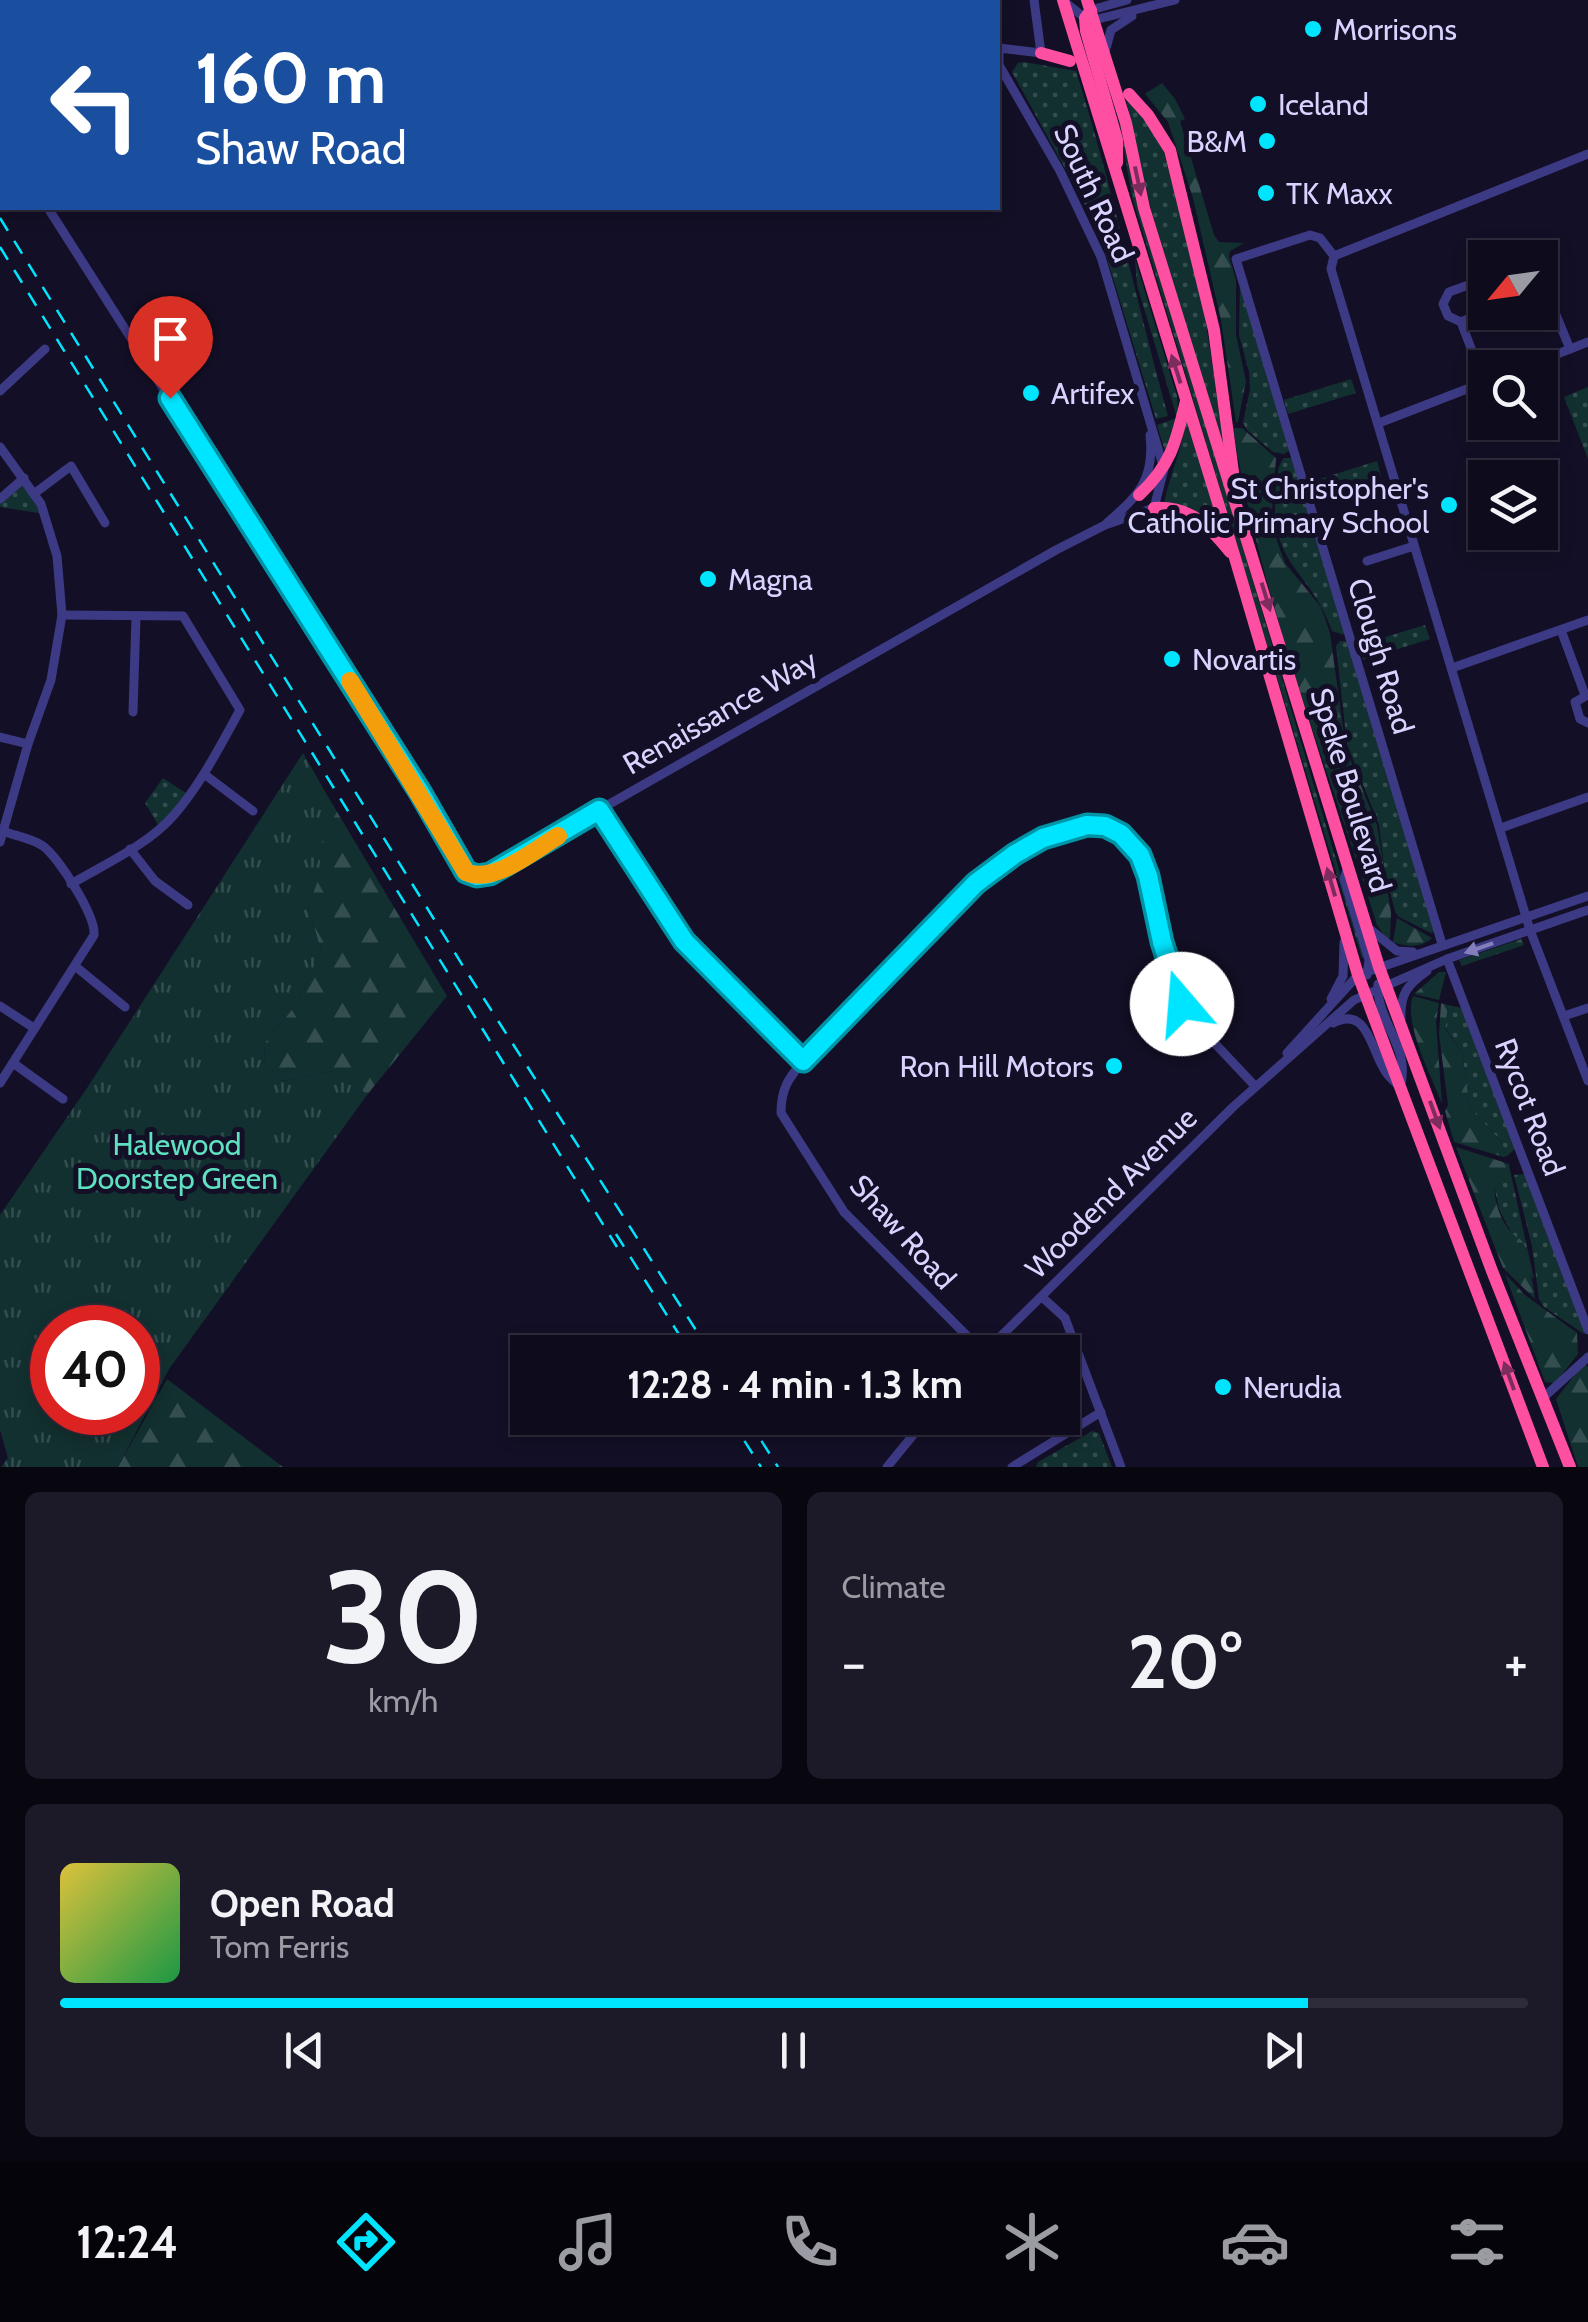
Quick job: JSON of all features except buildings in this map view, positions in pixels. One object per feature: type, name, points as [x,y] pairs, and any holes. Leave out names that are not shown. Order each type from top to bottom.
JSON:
[{"type":"highway","name":"Speke Boulevard","points":[[1063,0],[1343,924],[1376,988],[1401,1023],[1492,1271],[1570,1467]]},
{"type":"highway","points":[[1089,12],[1116,140],[1117,180]]},
{"type":"highway","name":"Speke Boulevard","points":[[1089,12],[1126,124],[1144,208],[1349,866],[1366,925],[1368,971],[1376,988],[1400,1087],[1543,1467]]},
{"type":"highway","points":[[1041,53],[1070,61]]},
{"type":"highway","points":[[1129,94],[1170,150],[1214,330],[1237,504]]},
{"type":"highway","points":[[1139,495],[1164,469],[1174,450],[1186,402]]},
{"type":"highway","points":[[1154,508],[1191,512],[1212,529],[1235,558]]},
{"type":"highway","points":[[1520,1406],[1544,1398]]},
{"type":"street","points":[[1000,48],[1041,53],[1034,0]]},
{"type":"street","points":[[1063,0],[1089,12],[1143,10]]},
{"type":"street","points":[[1089,12],[1127,0]]},
{"type":"street","points":[[1105,52],[1111,30],[1118,22],[1175,0]]},
{"type":"street","name":"South Road","points":[[1000,56],[1002,73],[1060,171],[1101,257],[1164,469]]},
{"type":"street","points":[[1588,154],[1334,256],[1331,269],[1530,930],[1588,1081]]},
{"type":"street","name":"Renaissance Way","points":[[49,210],[410,776],[466,872],[477,876],[490,874],[1105,525],[1154,508]]},
{"type":"street","name":"Clough Road","points":[[1334,256],[1320,238],[1310,235],[1236,259],[1442,944]]},
{"type":"street","points":[[1468,285],[1450,292],[1444,299],[1448,316],[1461,322],[1472,350]]},
{"type":"street","points":[[1461,322],[1468,319]]},
{"type":"street","points":[[1558,322],[1570,349]]},
{"type":"street","points":[[1558,354],[1588,342]]},
{"type":"street","points":[[0,391],[46,350]]},
{"type":"street","points":[[1379,424],[1468,389]]},
{"type":"street","name":"South Road","points":[[1139,495],[1152,450],[1149,423]]},
{"type":"street","points":[[0,447],[35,493],[57,556],[62,615],[51,680],[28,744],[3,837],[44,847],[95,927],[94,936],[76,966],[0,1083]]},
{"type":"street","points":[[35,493],[71,466],[105,523]]},
{"type":"street","points":[[1154,508],[1164,469]]},
{"type":"street","points":[[0,499],[24,478]]},
{"type":"street","points":[[1105,525],[1139,495]]},
{"type":"street","points":[[1367,561],[1414,546]]},
{"type":"street","points":[[62,615],[183,616],[240,710],[204,774],[175,815],[130,849],[71,884]]},
{"type":"street","points":[[133,712],[136,617]]},
{"type":"street","points":[[1452,668],[1588,620]]},
{"type":"street","points":[[1561,630],[1586,695],[1575,706],[1580,719],[1588,723]]},
{"type":"street","points":[[0,737],[28,744]]},
{"type":"street","points":[[204,774],[252,811]]},
{"type":"street","points":[[1501,828],[1588,797]]},
{"type":"street","points":[[599,810],[684,941],[803,1061]]},
{"type":"street","name":"Shaw Road","points":[[967,1335],[844,1212],[782,1113],[785,1082],[976,883],[1015,854],[1070,828],[1105,826],[1121,834],[1140,855],[1148,876],[1162,942],[1187,1014],[1255,1086]]},
{"type":"street","points":[[130,849],[155,881],[188,905]]},
{"type":"street","points":[[1349,866],[1344,879],[1369,960],[1368,971],[1588,896]]},
{"type":"street","name":"Woodend Avenue","points":[[1002,1335],[1255,1086],[1376,988],[1588,910]]},
{"type":"street","points":[[1310,1024],[1333,996],[1343,976],[1343,924]]},
{"type":"street","points":[[1366,925],[1397,951],[1421,952]]},
{"type":"street","points":[[1401,1023],[1400,999],[1404,991],[1442,961]]},
{"type":"street","name":"Rycot Road","points":[[1442,961],[1588,1330]]},
{"type":"street","points":[[76,966],[126,1007]]},
{"type":"street","name":"Woodend Avenue","points":[[1273,1071],[1310,1024],[1368,971]]},
{"type":"street","points":[[0,1006],[34,1028]]},
{"type":"street","points":[[1564,1016],[1588,1008]]},
{"type":"street","points":[[1323,1028],[1341,1019],[1358,1021],[1384,1070],[1400,1087]]},
{"type":"street","points":[[13,1063],[63,1099]]},
{"type":"street","points":[[1042,1297],[1065,1318],[1121,1467]]},
{"type":"street","points":[[1544,1398],[1588,1357]]},
{"type":"street","points":[[1012,1467],[1101,1412]]},
{"type":"street","points":[[887,1467],[913,1435]]},
{"type":"green space","points":[[1018,63],[1076,71],[1168,416],[1156,419],[1090,214],[1012,72]]},
{"type":"green space","points":[[1162,83],[1185,119],[1180,121],[1214,235],[1219,242],[1244,243],[1230,251],[1229,256],[1236,280],[1236,335],[1246,381],[1238,422],[1221,320],[1193,198],[1168,122],[1145,94]]},
{"type":"green space","points":[[1126,99],[1152,126],[1164,153],[1201,289],[1226,459],[1151,209]]},
{"type":"green space","points":[[1116,105],[1148,231],[1365,956],[1362,958],[1132,197]]},
{"type":"green space","points":[[1135,259],[1177,396],[1179,425],[1168,461],[1157,425],[1177,418],[1137,285]]},
{"type":"green space","points":[[1240,284],[1290,450],[1284,454],[1273,452],[1243,423],[1250,389],[1239,335]]},
{"type":"green space","points":[[1351,379],[1356,393],[1288,414],[1284,400]]},
{"type":"green space","points":[[1588,387],[1588,459],[1564,397]]},
{"type":"green space","points":[[1186,412],[1221,530],[1193,509],[1164,504]]},
{"type":"green space","points":[[1233,428],[1242,428],[1276,458],[1272,511],[1275,535],[1285,563],[1321,607],[1330,633],[1346,749],[1377,825],[1391,913],[1390,938],[1377,925],[1296,679],[1260,554]]},
{"type":"green space","points":[[1284,458],[1293,458],[1344,635],[1332,631],[1278,535],[1276,488]]},
{"type":"green space","points":[[1377,461],[1381,476],[1314,497],[1310,482]]},
{"type":"green space","points":[[19,482],[45,514],[0,507],[0,501]]},
{"type":"green space","points":[[1425,625],[1430,639],[1363,660],[1359,645]]},
{"type":"green space","points":[[1340,641],[1348,641],[1436,931],[1431,933],[1399,917],[1395,911],[1385,874],[1379,825],[1347,744],[1336,646]]},
{"type":"green space","name":"Halewood Doorstep Green","points":[[303,753],[327,795],[318,881],[308,906],[321,951],[298,1002],[264,1044],[265,1063],[283,1081],[338,1070],[367,1095],[160,1386],[160,1305],[30,1305],[30,1435],[135,1435],[118,1467],[1,1467],[8,1458],[0,1430],[0,1215],[87,1088]]},
{"type":"green space","points":[[163,778],[189,795],[160,828],[145,803]]},
{"type":"green space","points":[[327,795],[447,996],[367,1095],[338,1070],[283,1081],[265,1063],[264,1044],[298,1002],[321,951],[308,906]]},
{"type":"green space","points":[[1397,918],[1432,938],[1413,946],[1393,942]]},
{"type":"green space","points":[[1521,939],[1524,945],[1462,966],[1459,960]]},
{"type":"green space","points":[[1439,972],[1446,972],[1439,1000],[1414,994]]},
{"type":"green space","points":[[1413,996],[1439,1003],[1436,1022],[1442,1104],[1415,1035]]},
{"type":"green space","points":[[1441,1003],[1448,1005],[1445,1029],[1462,1052],[1470,1108],[1500,1140],[1507,1156],[1454,1142],[1445,1111],[1448,1105],[1439,1034]]},
{"type":"green space","points":[[1448,1005],[1462,1008],[1516,1148],[1507,1156],[1500,1140],[1470,1108],[1462,1052],[1445,1028]]},
{"type":"green space","points":[[1456,1147],[1509,1164],[1510,1170],[1496,1180],[1496,1200],[1508,1228],[1524,1244],[1535,1299],[1503,1268]]},
{"type":"green space","points":[[1510,1170],[1534,1279],[1527,1270],[1526,1249],[1512,1234],[1499,1209],[1494,1186],[1496,1179]]},
{"type":"green space","points":[[1525,1174],[1584,1334],[1544,1307],[1539,1299],[1532,1246],[1514,1175]]},
{"type":"green space","points":[[1505,1274],[1525,1295],[1577,1333],[1578,1354],[1555,1383],[1545,1382]]},
{"type":"green space","points":[[1584,1363],[1588,1367],[1588,1467],[1578,1467],[1556,1399]]},
{"type":"green space","points":[[167,1379],[283,1467],[118,1467],[136,1435],[160,1435],[160,1392]]},
{"type":"green space","points":[[1092,1431],[1099,1433],[1112,1467],[1036,1467],[1038,1462]]},
{"type":"railway","points":[[0,218],[463,966],[699,1335]]},
{"type":"railway","points":[[0,247],[617,1247]]},
{"type":"railway","points":[[616,1234],[679,1335]]},
{"type":"railway","points":[[741,1435],[761,1467]]},
{"type":"railway","points":[[758,1435],[778,1467]]},
{"type":"slow traffic","points":[[350,681],[466,872],[477,876],[490,874],[558,836]]},
{"type":"place","name":"Morrisons","points":[[1313,29]]},
{"type":"place","name":"Iceland","points":[[1258,104]]},
{"type":"place","name":"B&M","points":[[1267,141]]},
{"type":"place","name":"TK Maxx","points":[[1266,193]]},
{"type":"place","name":"Artifex","points":[[1031,393]]},
{"type":"place","name":"St Christopher's Catholic Primary School","points":[[1449,505]]},
{"type":"place","name":"Magna","points":[[708,579]]},
{"type":"place","name":"Novartis","points":[[1172,659]]},
{"type":"place","name":"Ron Hill Motors","points":[[1114,1066]]},
{"type":"place","name":"Nerudia","points":[[1223,1387]]},
{"type":"route","points":[[170,398],[420,792],[466,872],[477,876],[490,874],[599,810],[684,941],[803,1061],[976,883],[1043,838],[1070,828],[1105,826],[1121,834],[1140,855],[1182,1004]]}]
